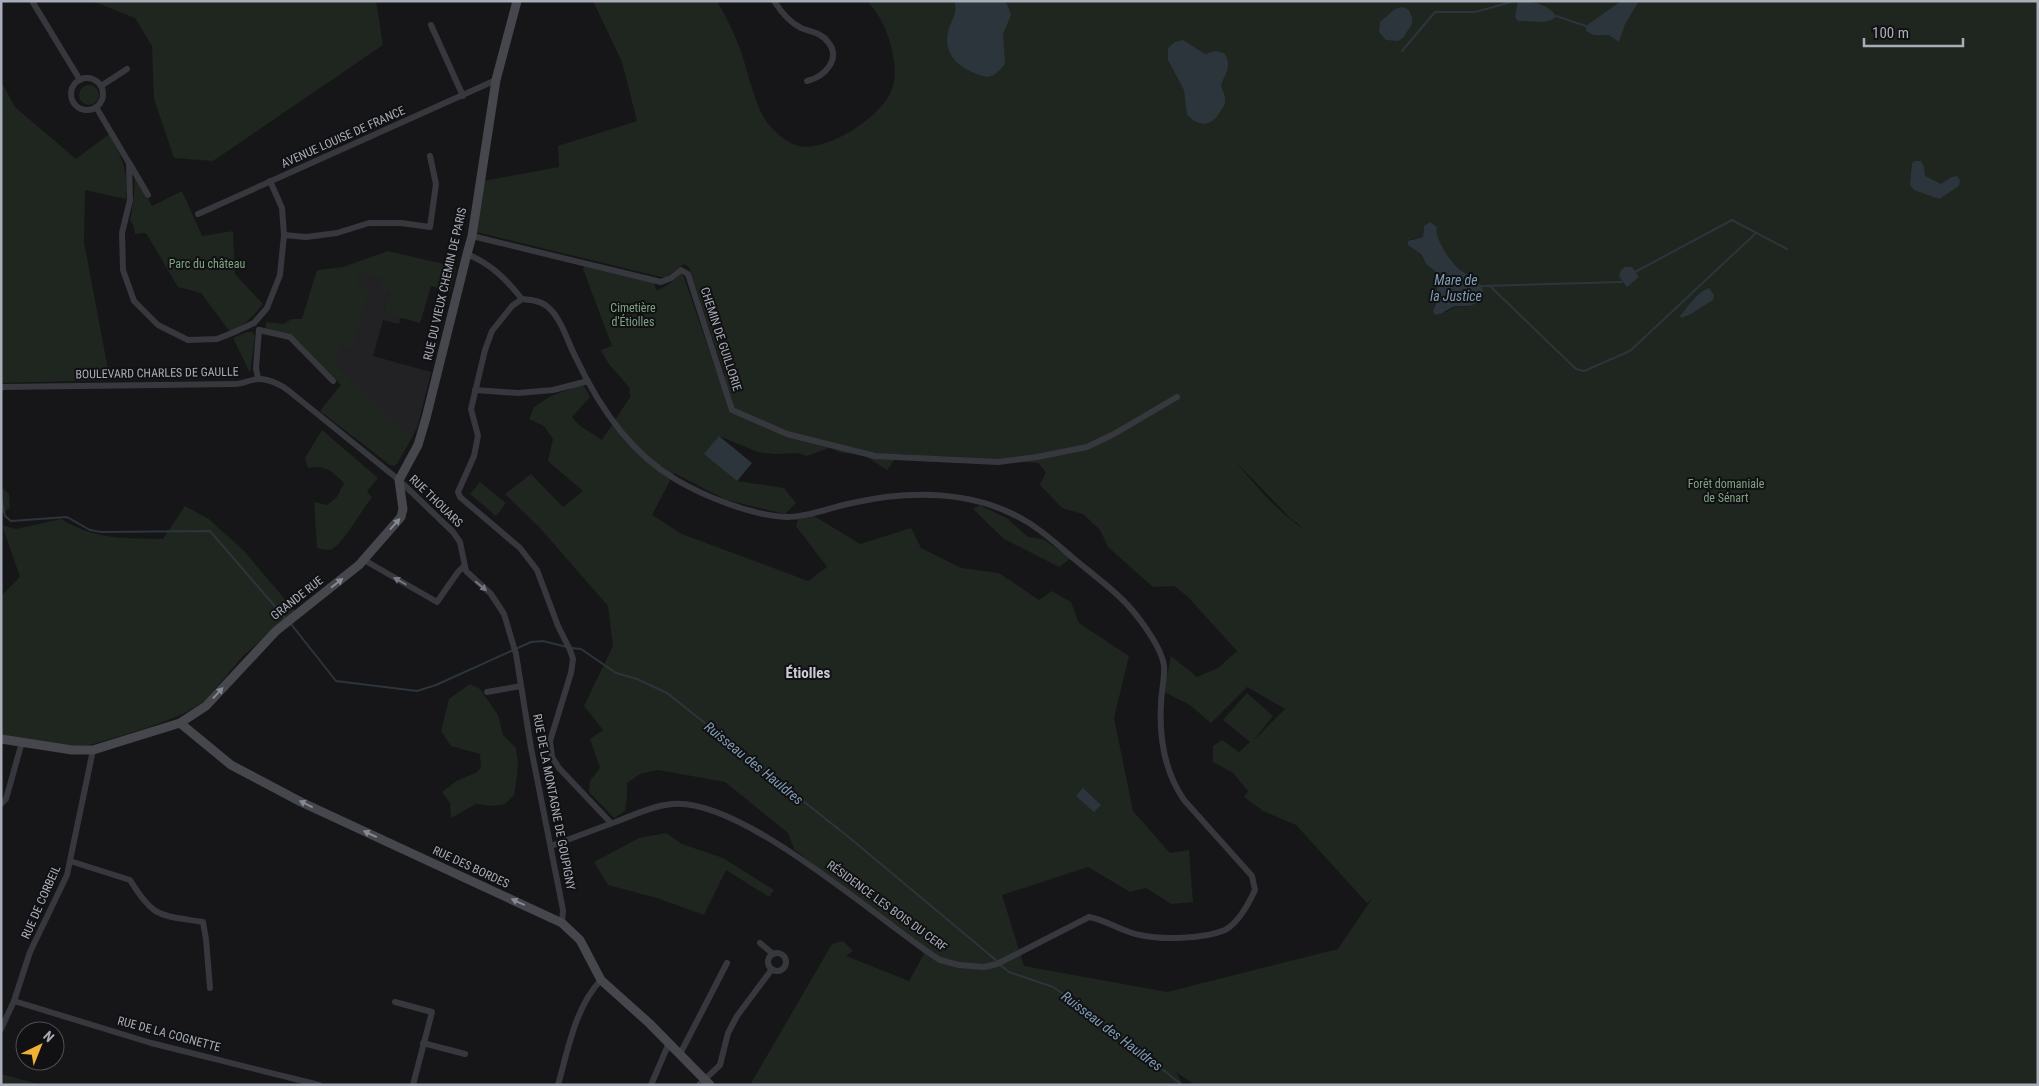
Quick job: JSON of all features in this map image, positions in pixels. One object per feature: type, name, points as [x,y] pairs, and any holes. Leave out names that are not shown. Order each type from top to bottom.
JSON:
[{"type":"street","points":[[32,1],[80,80]]},
{"type":"street","name":"RUE DU VIEUX CHEMIN DE PARIS","points":[[399,480],[418,445],[472,236],[496,80],[517,1]]},
{"type":"street","points":[[774,1],[788,20],[822,36],[829,42],[832,60],[829,68],[816,79],[807,80]]},
{"type":"street","points":[[431,25],[463,96]]},
{"type":"street","points":[[101,86],[127,70]]},
{"type":"street","points":[[92,79],[101,86],[103,95],[96,107],[84,109],[74,102],[72,90],[80,80],[92,79]]},
{"type":"street","name":"AVENUE LOUISE DE FRANCE","points":[[198,214],[496,80]]},
{"type":"street","points":[[96,107],[148,195]]},
{"type":"street","points":[[284,235],[306,238],[337,233],[368,223],[401,223],[430,227],[436,184],[430,156]]},
{"type":"street","points":[[129,163],[130,200],[122,233],[123,270],[134,301],[158,325],[188,340],[217,339],[254,322],[267,308],[280,275],[284,235],[282,208],[270,181]]},
{"type":"street","name":"CHEMIN DE GUILLORIE","points":[[472,236],[661,282],[671,278],[681,270],[688,274],[732,410],[787,434],[875,456],[998,462],[1037,457],[1087,447],[1114,434],[1177,397]]},
{"type":"street","name":"RÉSIDENCE LES BOIS DU CERF","points":[[467,254],[482,260],[496,270],[522,298],[537,301],[550,308],[561,326],[598,401],[618,428],[645,456],[672,478],[703,494],[738,507],[787,517],[815,513],[852,503],[899,494],[965,498],[996,506],[1026,520],[1053,540],[1110,589],[1139,618],[1159,650],[1164,666],[1161,708],[1167,766],[1175,786],[1184,800],[1252,876],[1255,890],[1235,922],[1225,930],[1179,938],[1140,935],[1089,917],[999,964],[984,967],[959,965],[940,960],[806,863],[737,822],[702,806],[674,804],[652,807],[551,846]]},
{"type":"street","points":[[522,298],[512,306],[492,331],[485,350],[471,408],[478,436],[474,456],[458,492],[460,497],[520,548],[537,570],[558,626],[573,659],[550,741],[552,757],[559,768],[611,823]]},
{"type":"street","points":[[254,322],[259,330],[256,368],[258,378],[283,386],[399,480]]},
{"type":"street","points":[[259,330],[290,337],[333,381]]},
{"type":"street","name":"BOULEVARD CHARLES DE GAULLE","points":[[1,387],[235,384],[258,378]]},
{"type":"street","points":[[475,390],[518,393],[544,391],[588,381]]},
{"type":"street","name":"GRANDE RUE","points":[[1,739],[72,750],[93,750],[180,723],[206,706],[276,631],[364,560],[401,517],[403,509],[399,480]]},
{"type":"street","name":"RUE THOUARS","points":[[399,480],[457,537],[464,566]]},
{"type":"street","points":[[364,560],[437,602],[464,566]]},
{"type":"street","name":"RUE DE LA MONTAGNE DE GOUPIGNY","points":[[464,566],[476,582],[491,594],[504,614],[512,638],[563,910],[562,923]]},
{"type":"street","points":[[487,692],[521,686]]},
{"type":"street","name":"RUE DES BORDES","points":[[180,723],[231,765],[301,802],[562,923],[580,940],[601,980],[669,1043],[704,1083]]},
{"type":"street","points":[[1,804],[6,799],[22,742]]},
{"type":"street","name":"RUE DE CORBEIL","points":[[1,1029],[14,1001],[30,952],[67,875],[93,750]]},
{"type":"street","points":[[70,861],[130,880],[145,904],[153,911],[166,916],[203,922],[210,988]]},
{"type":"street","points":[[760,943],[773,954],[782,955],[785,962],[780,970],[772,969],[769,966],[768,960],[773,954]]},
{"type":"street","points":[[680,1054],[727,963]]},
{"type":"street","points":[[704,1083],[720,1065],[728,1033],[737,1016],[772,969]]},
{"type":"street","points":[[558,1085],[578,1018],[587,998],[601,980]]},
{"type":"street","name":"RUE DE LA COGNETTE","points":[[14,1001],[152,1043],[319,1085]]},
{"type":"street","points":[[395,1002],[432,1012],[412,1085]]},
{"type":"street","points":[[423,1043],[465,1054]]},
{"type":"street","points":[[651,1085],[669,1043]]},
{"type":"shaded area","points":[[359,273],[382,279],[389,292],[384,313],[401,317],[399,324],[383,320],[373,356],[431,372],[418,425],[413,436],[371,401],[373,398],[336,365]]},
{"type":"green space","points":[[92,1],[376,1],[383,45],[213,161],[174,158],[154,99],[152,46],[135,18]]},
{"type":"green space","name":"Forêt domaniale de Sénart","points":[[593,1],[717,1],[738,43],[756,100],[765,119],[787,141],[799,146],[811,146],[839,138],[853,130],[878,110],[892,89],[895,67],[890,42],[880,18],[866,1],[2038,1],[2038,1085],[1195,1085],[1176,1072],[1183,1085],[750,1085],[832,944],[843,941],[853,951],[846,956],[909,981],[924,954],[794,849],[788,833],[725,782],[658,770],[640,774],[627,783],[625,811],[614,818],[589,792],[590,781],[600,768],[590,739],[603,730],[584,706],[613,646],[608,606],[540,528],[505,494],[531,474],[563,507],[583,491],[548,461],[553,439],[544,426],[529,419],[534,407],[551,396],[583,384],[590,397],[572,417],[579,425],[602,440],[630,397],[629,387],[608,363],[601,350],[612,346],[583,269],[585,266],[654,283],[657,291],[669,284],[681,273],[721,385],[725,375],[689,267],[684,264],[665,278],[476,232],[483,181],[559,167],[558,146],[637,121],[622,62]],"holes":[[[1424,226],[1435,231],[1444,252],[1451,262],[1482,286],[1468,307],[1457,306],[1446,312],[1433,311],[1436,304],[1438,278],[1435,271],[1426,264],[1412,239],[1423,237]],[[719,436],[758,452],[775,454],[797,453],[807,456],[829,448],[842,453],[862,454],[887,470],[899,454],[916,455],[916,458],[930,462],[938,456],[1038,463],[1046,472],[1040,485],[1062,508],[1083,514],[1100,530],[1108,547],[1153,587],[1174,586],[1188,597],[1237,651],[1218,668],[1197,677],[1171,656],[1164,692],[1190,705],[1211,723],[1247,687],[1285,709],[1254,740],[1273,716],[1247,693],[1223,720],[1250,742],[1239,752],[1222,740],[1213,746],[1213,762],[1233,773],[1248,791],[1244,797],[1263,811],[1296,825],[1367,903],[1373,897],[1338,949],[1167,992],[1024,966],[1002,895],[1088,867],[1130,892],[1146,888],[1171,904],[1193,902],[1189,850],[1170,853],[1133,811],[1114,718],[1129,656],[1079,623],[1071,602],[1052,591],[1039,600],[999,573],[961,568],[921,548],[911,528],[860,544],[811,514],[800,514],[796,526],[827,567],[808,581],[682,534],[652,515],[674,473],[726,500],[785,514],[796,503],[784,488],[737,481],[705,454]],[[1236,462],[1290,518],[1307,531],[1287,517]]]},
{"type":"green space","points":[[1,81],[15,107],[76,159],[109,134],[124,165],[126,199],[85,190],[84,242],[110,380],[1,383]]},
{"type":"green space","points":[[89,85],[96,88],[99,95],[96,102],[89,105],[82,102],[79,95],[82,88]]},
{"type":"green space","name":"Parc du château","points":[[135,176],[152,206],[182,191],[202,236],[233,231],[235,274],[263,304],[252,317],[230,332],[201,293],[178,287],[146,233],[135,234],[133,224],[130,221]]},
{"type":"green space","points":[[388,251],[456,267],[450,292],[431,286],[420,323],[384,313],[389,292],[380,290],[382,279],[359,274],[357,285],[369,288],[352,349],[341,346],[336,365],[373,398],[372,401],[413,436],[394,466],[390,465],[320,411],[341,385],[290,335],[266,329],[266,322],[283,324],[292,319],[302,319],[317,270],[343,267]]},
{"type":"green space","points":[[247,332],[252,332],[255,336],[250,373],[233,338]]},
{"type":"green space","points":[[322,430],[378,478],[367,491],[372,498],[340,543],[329,550],[317,548],[314,502],[327,505],[337,497],[344,483],[324,468],[308,468],[305,458]]},
{"type":"green space","points":[[480,482],[506,503],[496,516],[470,494]]},
{"type":"green space","points":[[1,487],[9,494],[10,508],[1,514]]},
{"type":"green space","points":[[980,505],[1008,519],[1028,537],[1043,539],[1071,558],[1059,567],[1004,539],[973,509]]},
{"type":"green space","points":[[185,506],[209,519],[244,551],[295,611],[243,656],[205,701],[183,714],[147,728],[90,745],[62,747],[1,736],[1,596],[20,577],[2,525],[16,529],[61,519],[86,531],[98,534],[123,538],[163,539]]},
{"type":"green space","points":[[470,684],[480,689],[498,715],[503,735],[516,748],[517,776],[514,795],[505,804],[491,806],[476,804],[451,818],[450,803],[442,792],[458,780],[476,773],[481,768],[480,754],[451,746],[441,731],[449,699]]},
{"type":"green space","points":[[666,833],[682,844],[723,858],[774,890],[769,897],[726,870],[704,915],[657,898],[608,885],[594,862],[639,838]]},
{"type":"green space","points":[[1,1074],[42,1085],[1,1085]]},
{"type":"water","points":[[954,1],[1003,1],[1007,4],[1011,15],[1003,34],[1005,64],[993,75],[987,77],[966,69],[950,53],[947,37],[955,12]]},
{"type":"water","points":[[1518,1],[1544,6],[1556,16],[1544,22],[1518,21],[1515,17]]},
{"type":"water","points":[[1621,1],[1639,1],[1625,24],[1619,42],[1609,35],[1594,35],[1586,31],[1586,26]]},
{"type":"water","points":[[1403,7],[1409,10],[1412,24],[1403,38],[1398,41],[1386,40],[1379,32],[1380,22],[1395,9]]},
{"type":"water","points":[[1183,40],[1205,54],[1215,51],[1224,53],[1227,57],[1228,65],[1221,85],[1225,97],[1224,104],[1217,117],[1209,123],[1196,122],[1187,115],[1184,90],[1168,60],[1168,48],[1175,42]]},
{"type":"water","points":[[1921,161],[1925,176],[1941,184],[1957,176],[1960,180],[1959,186],[1939,199],[1914,190],[1910,185],[1912,163]]},
{"type":"water","name":"Mare de la Justice","points":[[1430,222],[1437,227],[1436,231],[1440,243],[1452,261],[1459,269],[1482,286],[1480,299],[1475,304],[1455,306],[1435,315],[1433,311],[1436,304],[1438,278],[1435,271],[1426,264],[1421,254],[1408,245],[1408,241],[1423,237],[1424,226]]},
{"type":"water","points":[[1625,267],[1632,267],[1639,277],[1627,287],[1619,276],[1621,270]]},
{"type":"water","points":[[1709,288],[1714,295],[1713,300],[1681,318],[1680,316],[1693,300]]},
{"type":"water","points":[[719,436],[752,463],[737,481],[704,454]]},
{"type":"water","points":[[1083,788],[1101,805],[1094,812],[1076,796]]},
{"type":"waterway","points":[[1402,51],[1435,12],[1475,12],[1515,1]]},
{"type":"waterway","points":[[1556,16],[1586,26]]},
{"type":"waterway","points":[[1635,272],[1732,220],[1787,249]]},
{"type":"waterway","points":[[1490,286],[1576,369],[1584,371],[1630,351],[1756,233]]},
{"type":"waterway","points":[[1482,286],[1622,282]]},
{"type":"waterway","name":"Ruisseau des Hauldres","points":[[1,498],[5,516],[11,521],[67,517],[90,530],[101,532],[210,531],[285,618]]},
{"type":"waterway","name":"Ruisseau des Hauldres","points":[[291,624],[336,681],[417,691],[436,685],[531,642],[543,641],[567,647]]},
{"type":"waterway","name":"Ruisseau des Hauldres","points":[[571,648],[581,649],[616,673],[637,679],[667,693],[851,839],[997,961]]},
{"type":"waterway","name":"Ruisseau des Hauldres","points":[[1000,965],[1009,972],[1053,987],[1095,1015],[1182,1085]]},
{"type":"district","name":"Étiolles","points":[[808,673]]},
{"type":"park label","name":"Cimetière d'Étiolles","points":[[633,315]]}]
